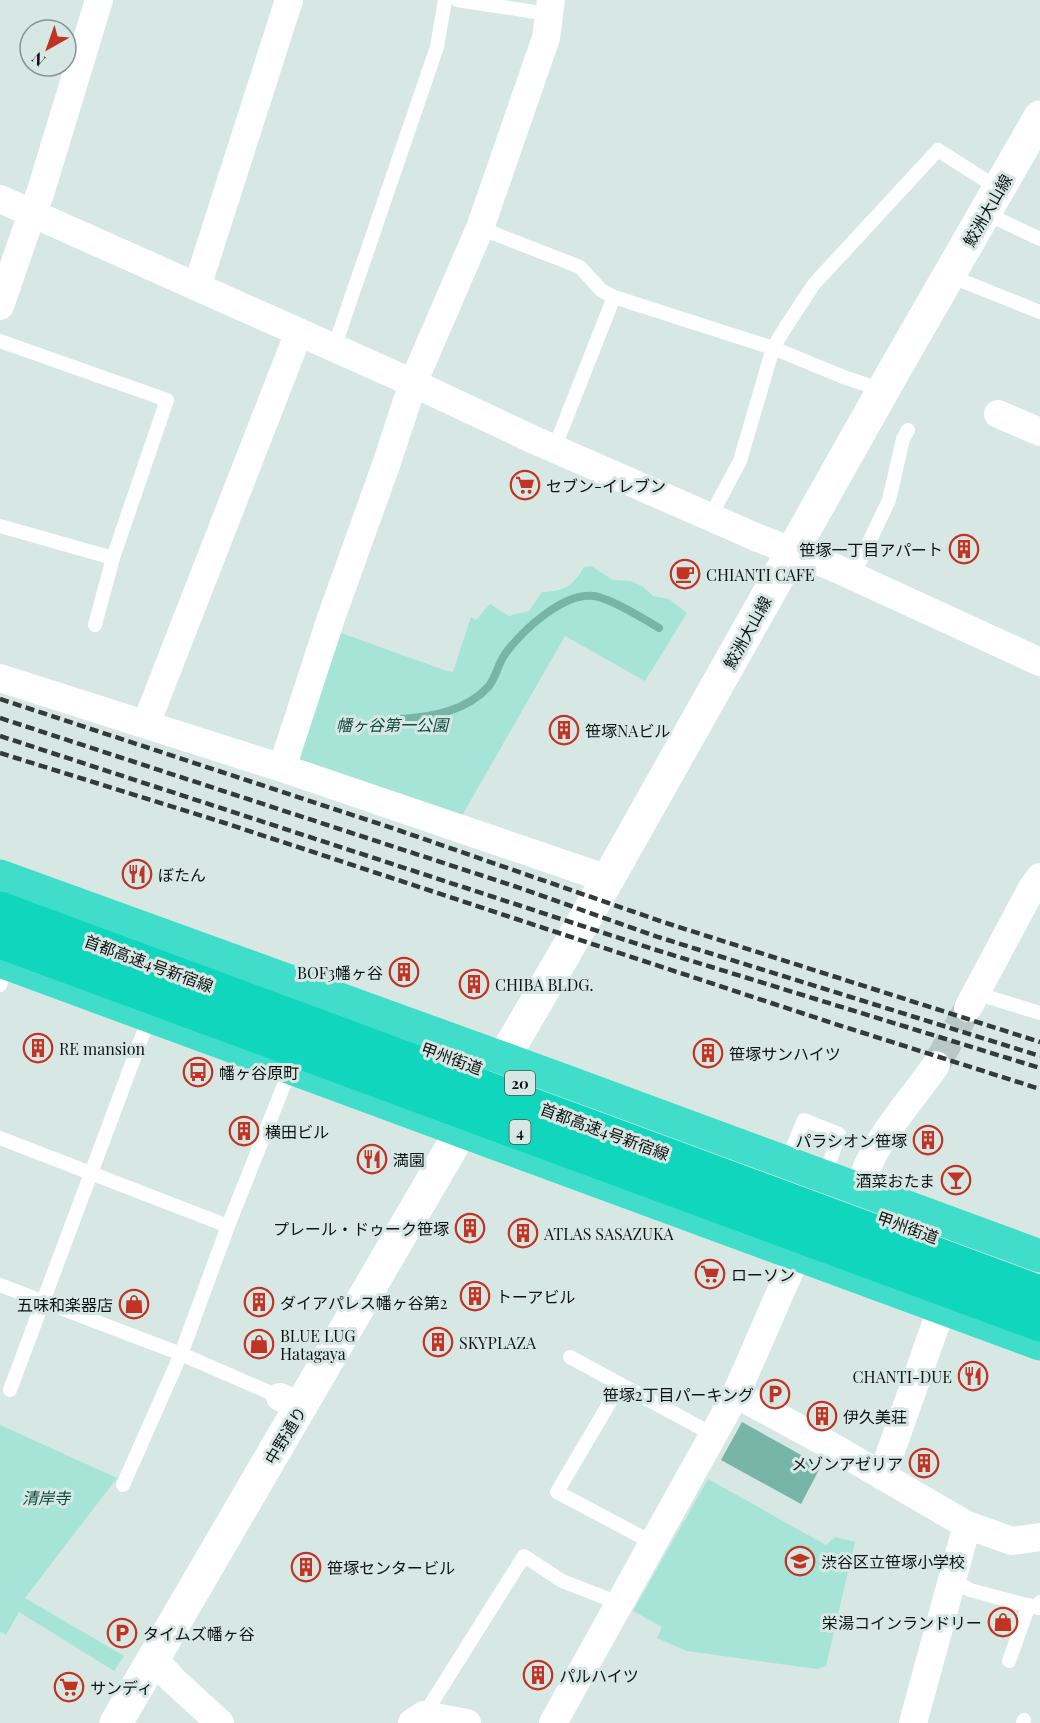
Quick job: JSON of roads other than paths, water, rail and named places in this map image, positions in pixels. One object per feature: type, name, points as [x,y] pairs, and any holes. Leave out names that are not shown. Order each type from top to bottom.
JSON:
[{"type":"highway","name":"20","points":[[0,876],[1040,1256]]},
{"type":"highway","name":"甲州街道","points":[[0,891],[1040,1275]]},
{"type":"highway","name":"首都高速4号新宿線","points":[[0,908],[1040,1292]]},
{"type":"highway","name":"首都高速4号新宿線","points":[[0,942],[1040,1325]]},
{"type":"highway","points":[[0,977],[143,1034],[1040,1359]]},
{"type":"highway","points":[[0,977],[1040,1344]]},
{"type":"main road","name":"鮫洲大山線","points":[[454,1146],[1040,117]]},
{"type":"main road","name":"中野通り","points":[[116,1723],[290,1402],[454,1146]]},
{"type":"street","points":[[0,306],[40,194],[99,0]]},
{"type":"street","points":[[197,288],[289,0]]},
{"type":"street","points":[[282,768],[330,618],[386,465],[412,383],[480,228],[546,38],[550,7]]},
{"type":"street","points":[[0,199],[554,449],[728,518],[792,551],[853,576],[1040,662]]},
{"type":"street","points":[[146,724],[299,332]]},
{"type":"street","points":[[998,414],[1040,432]]},
{"type":"street","points":[[0,678],[282,768],[608,879]]},
{"type":"street","points":[[972,1001],[1040,877]]},
{"type":"street","points":[[859,1190],[868,1163],[892,1124],[936,1065]]},
{"type":"street","points":[[553,1723],[736,1394],[791,1268]]},
{"type":"street","points":[[882,1476],[937,1321]]},
{"type":"street","points":[[736,1394],[826,1443],[967,1526],[1012,1541],[1040,1537]]},
{"type":"street","points":[[913,1723],[967,1526]]},
{"type":"street","points":[[153,1658],[173,1680],[220,1723]]},
{"type":"street","points":[[418,1719],[467,1723]]},
{"type":"lane","points":[[334,348],[437,47],[445,0]]},
{"type":"lane","points":[[457,0],[550,7]]},
{"type":"lane","points":[[728,518],[740,461],[773,348],[814,284],[938,150],[992,201],[1040,239]]},
{"type":"lane","points":[[480,228],[580,267],[601,290],[614,297],[773,348],[846,378],[883,390]]},
{"type":"lane","points":[[950,276],[1040,312]]},
{"type":"lane","points":[[554,449],[614,297]]},
{"type":"lane","points":[[0,341],[167,400],[113,558],[95,625]]},
{"type":"lane","points":[[853,576],[888,501],[903,440],[908,430]]},
{"type":"lane","points":[[0,526],[113,558]]},
{"type":"lane","points":[[972,1001],[1040,1013]]},
{"type":"lane","points":[[9,1390],[143,1034]]},
{"type":"lane","points":[[123,1485],[181,1354],[228,1226],[284,1085]]},
{"type":"lane","points":[[783,1162],[792,1149],[804,1120],[839,1134],[829,1164],[828,1179]]},
{"type":"lane","points":[[0,1138],[228,1226]]},
{"type":"lane","points":[[0,1286],[181,1354],[290,1402]]},
{"type":"lane","points":[[570,1357],[712,1434]]},
{"type":"lane","points":[[620,1385],[557,1492],[653,1543]]},
{"type":"lane","points":[[418,1719],[524,1556],[562,1581],[619,1603]]},
{"type":"lane","points":[[951,1580],[970,1590],[1034,1604],[1009,1661]]},
{"type":"waterway","points":[[401,719],[425,717],[448,711],[480,695],[489,686],[505,654],[532,624],[569,600],[582,596],[601,598],[659,628]]},
{"type":"tunnel","points":[[936,1065],[968,1008]]},
{"type":"railway","points":[[0,699],[398,830],[663,922],[1040,1042]]},
{"type":"railway","points":[[0,718],[517,887],[658,937],[1040,1056]]},
{"type":"railway","points":[[0,736],[653,949],[1040,1068]]},
{"type":"railway","points":[[0,753],[228,824],[1040,1089]]},
{"type":"place","name":"セブン-イレブン","points":[[525,485]]},
{"type":"place","name":"笹塚一丁目アパート","points":[[964,549]]},
{"type":"place","name":"CHIANTI CAFE","points":[[685,574]]},
{"type":"place","name":"笹塚NAビル","points":[[564,730]]},
{"type":"place","name":"ぼたん","points":[[137,874]]},
{"type":"place","name":"BOF3幡ヶ谷","points":[[404,972]]},
{"type":"place","name":"CHIBA BLDG.","points":[[474,984]]},
{"type":"place","name":"RE mansion","points":[[38,1048]]},
{"type":"place","name":"笹塚サンハイツ","points":[[708,1053]]},
{"type":"place","name":"幡ヶ谷原町","points":[[198,1072]]},
{"type":"place","name":"横田ビル","points":[[244,1131]]},
{"type":"place","name":"パラシオン笹塚","points":[[928,1140]]},
{"type":"place","name":"満園","points":[[372,1159]]},
{"type":"place","name":"酒菜おたま","points":[[956,1180]]},
{"type":"place","name":"プレール・ドゥーク笹塚","points":[[470,1228]]},
{"type":"place","name":"ATLAS SASAZUKA","points":[[523,1233]]},
{"type":"place","name":"ローソン","points":[[710,1274]]},
{"type":"place","name":"トーアビル","points":[[475,1296]]},
{"type":"place","name":"ダイアパレス幡ヶ谷第2","points":[[259,1302]]},
{"type":"place","name":"五味和楽器店","points":[[134,1304]]},
{"type":"place","name":"SKYPLAZA","points":[[438,1342]]},
{"type":"place","name":"BLUE LUG Hatagaya","points":[[259,1344]]},
{"type":"place","name":"CHANTI-DUE","points":[[973,1376]]},
{"type":"place","name":"笹塚2丁目パーキング","points":[[775,1394]]},
{"type":"place","name":"伊久美荘","points":[[822,1416]]},
{"type":"place","name":"メゾンアゼリア","points":[[924,1463]]},
{"type":"place","name":"渋谷区立笹塚小学校","points":[[800,1561]]},
{"type":"place","name":"笹塚センタービル","points":[[306,1567]]},
{"type":"place","name":"栄湯コインランドリー","points":[[1003,1622]]},
{"type":"place","name":"タイムズ幡ヶ谷","points":[[122,1633]]},
{"type":"place","name":"パルハイツ","points":[[538,1675]]},
{"type":"place","name":"サンディ","points":[[69,1687]]},
{"type":"park label","name":"幡ヶ谷第一公園","points":[[392,724]]},
{"type":"park label","name":"清岸寺","points":[[46,1497]]}]
